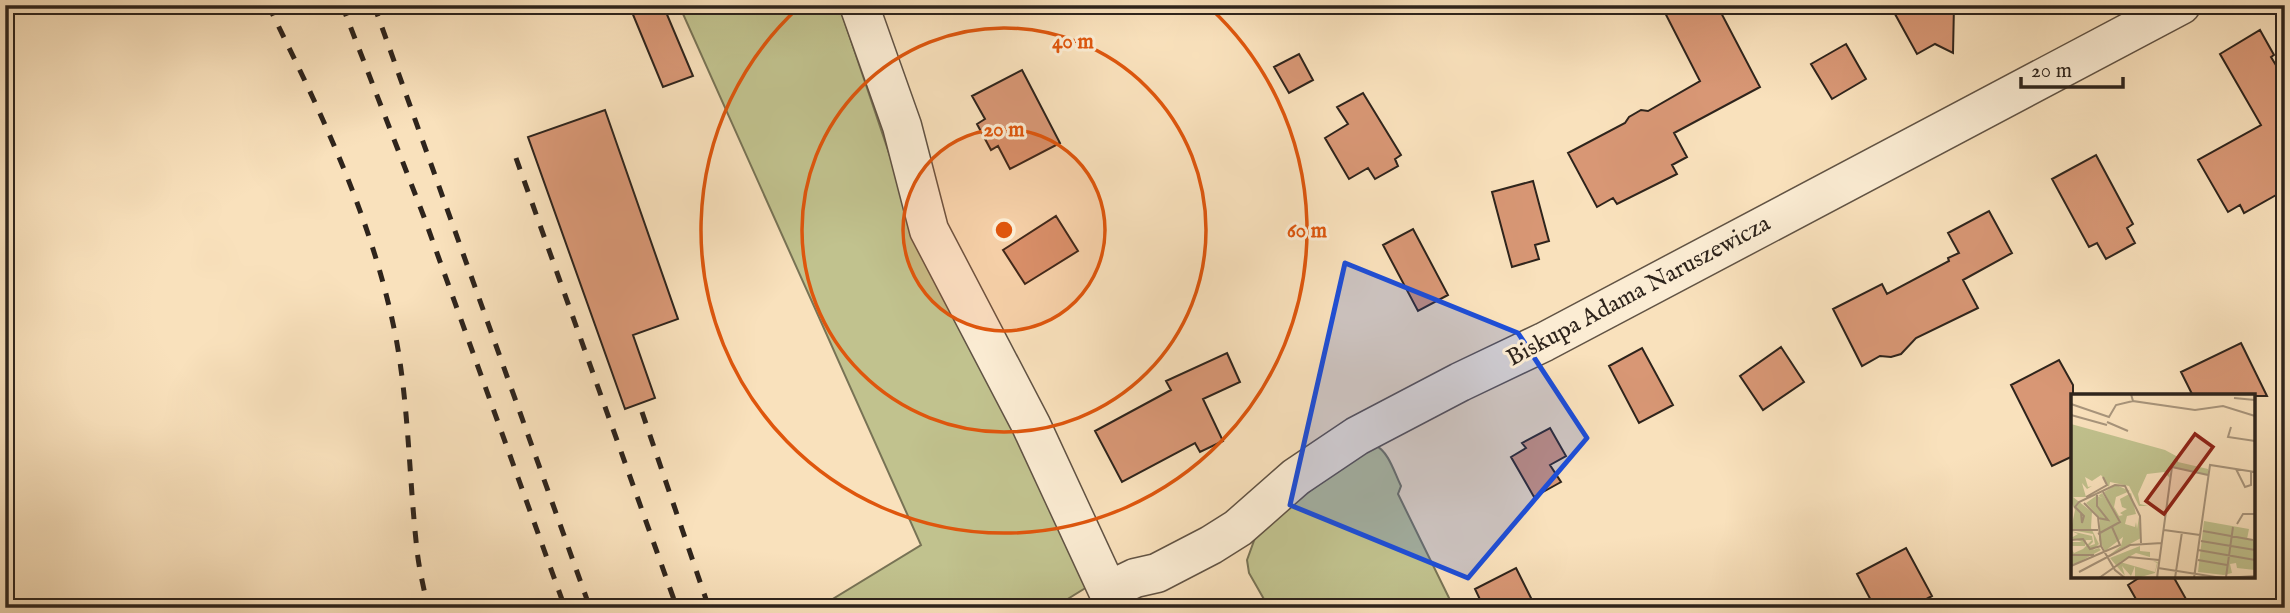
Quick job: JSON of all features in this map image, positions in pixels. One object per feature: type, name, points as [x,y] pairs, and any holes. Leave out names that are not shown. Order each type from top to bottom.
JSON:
[{"type":"street","name":"Biskupa Adama Naruszewicza","points":[[859,5],[902,126],[929,230],[1031,425],[1108,591],[1135,578],[1157,572],[1211,545],[1238,528],[1296,477],[1357,436],[1544,342],[2181,5]]},
{"type":"highlighted area","points":[[1345,263],[1518,333],[1587,438],[1468,578],[1290,505]]},
{"type":"green space","points":[[679,5],[839,5],[914,227],[1084,562],[1087,587],[1053,608],[818,608],[921,545]]},
{"type":"green space","points":[[1375,445],[1391,463],[1401,486],[1398,494],[1454,608],[1269,608],[1249,573],[1247,560],[1259,527]]},
{"type":"building","points":[[629,5],[663,5],[693,76],[663,87]]},
{"type":"building","points":[[1661,5],[1717,5],[1760,87],[1674,133],[1687,157],[1672,165],[1677,174],[1617,204],[1613,198],[1597,207],[1568,153],[1625,123],[1629,117],[1641,110],[1648,111],[1700,81]]},
{"type":"building","points":[[1910,5],[1954,5],[1953,53],[1935,44],[1917,54],[1895,14]]},
{"type":"building","points":[[2260,30],[2274,55],[2271,57],[2285,80],[2285,190],[2244,213],[2240,205],[2228,212],[2198,160],[2261,125],[2220,54]]},
{"type":"building","points":[[1846,44],[1866,79],[1832,99],[1811,64]]},
{"type":"building","points":[[1299,54],[1313,80],[1289,93],[1274,67]]},
{"type":"building","points":[[1022,70],[1060,143],[1010,169],[998,146],[991,150],[977,124],[985,119],[972,96]]},
{"type":"building","points":[[1363,93],[1401,155],[1395,159],[1398,166],[1375,179],[1368,168],[1349,179],[1325,138],[1348,124],[1337,107]]},
{"type":"building","points":[[605,110],[678,319],[633,335],[655,398],[625,409],[528,137]]},
{"type":"building","points":[[2096,155],[2133,224],[2127,228],[2135,243],[2106,259],[2097,243],[2089,247],[2052,179]]},
{"type":"building","points":[[1533,181],[1549,241],[1535,245],[1539,259],[1512,267],[1492,192]]},
{"type":"building","points":[[1989,211],[2012,253],[1963,280],[1978,308],[1916,338],[1901,354],[1880,356],[1862,366],[1833,309],[1882,284],[1887,294],[1949,261],[1948,258],[1959,253],[1948,233]]},
{"type":"building","points":[[1056,216],[1078,251],[1025,284],[1003,250]]},
{"type":"building","points":[[1413,229],[1448,295],[1418,311],[1383,245]]},
{"type":"building","points":[[2241,343],[2267,396],[2192,394],[2181,372]]},
{"type":"building","points":[[1781,347],[1804,382],[1763,410],[1740,376]]},
{"type":"building","points":[[1642,348],[1673,405],[1639,423],[1609,366]]},
{"type":"building","points":[[1227,353],[1240,382],[1203,399],[1223,441],[1200,452],[1195,443],[1122,482],[1095,431],[1171,390],[1166,381]]},
{"type":"building","points":[[2059,360],[2073,385],[2071,457],[2052,466],[2011,385]]},
{"type":"building","points":[[1550,428],[1566,456],[1550,465],[1561,482],[1534,497],[1511,457],[1526,448],[1522,443]]},
{"type":"building","points":[[1906,548],[1932,596],[1910,608],[1875,608],[1857,574]]},
{"type":"building","points":[[1516,568],[1536,608],[1484,608],[1475,589]]},
{"type":"building","points":[[2139,578],[2174,578],[2191,608],[2141,608],[2128,585]]},
{"type":"railway","points":[[268,5],[343,167],[374,251],[386,294],[400,364],[417,550],[428,608]]},
{"type":"railway","points":[[342,5],[424,217],[565,608]]},
{"type":"railway","points":[[374,5],[590,608]]},
{"type":"railway","points":[[516,158],[677,608]]},
{"type":"railway","points":[[642,412],[709,608]]}]
